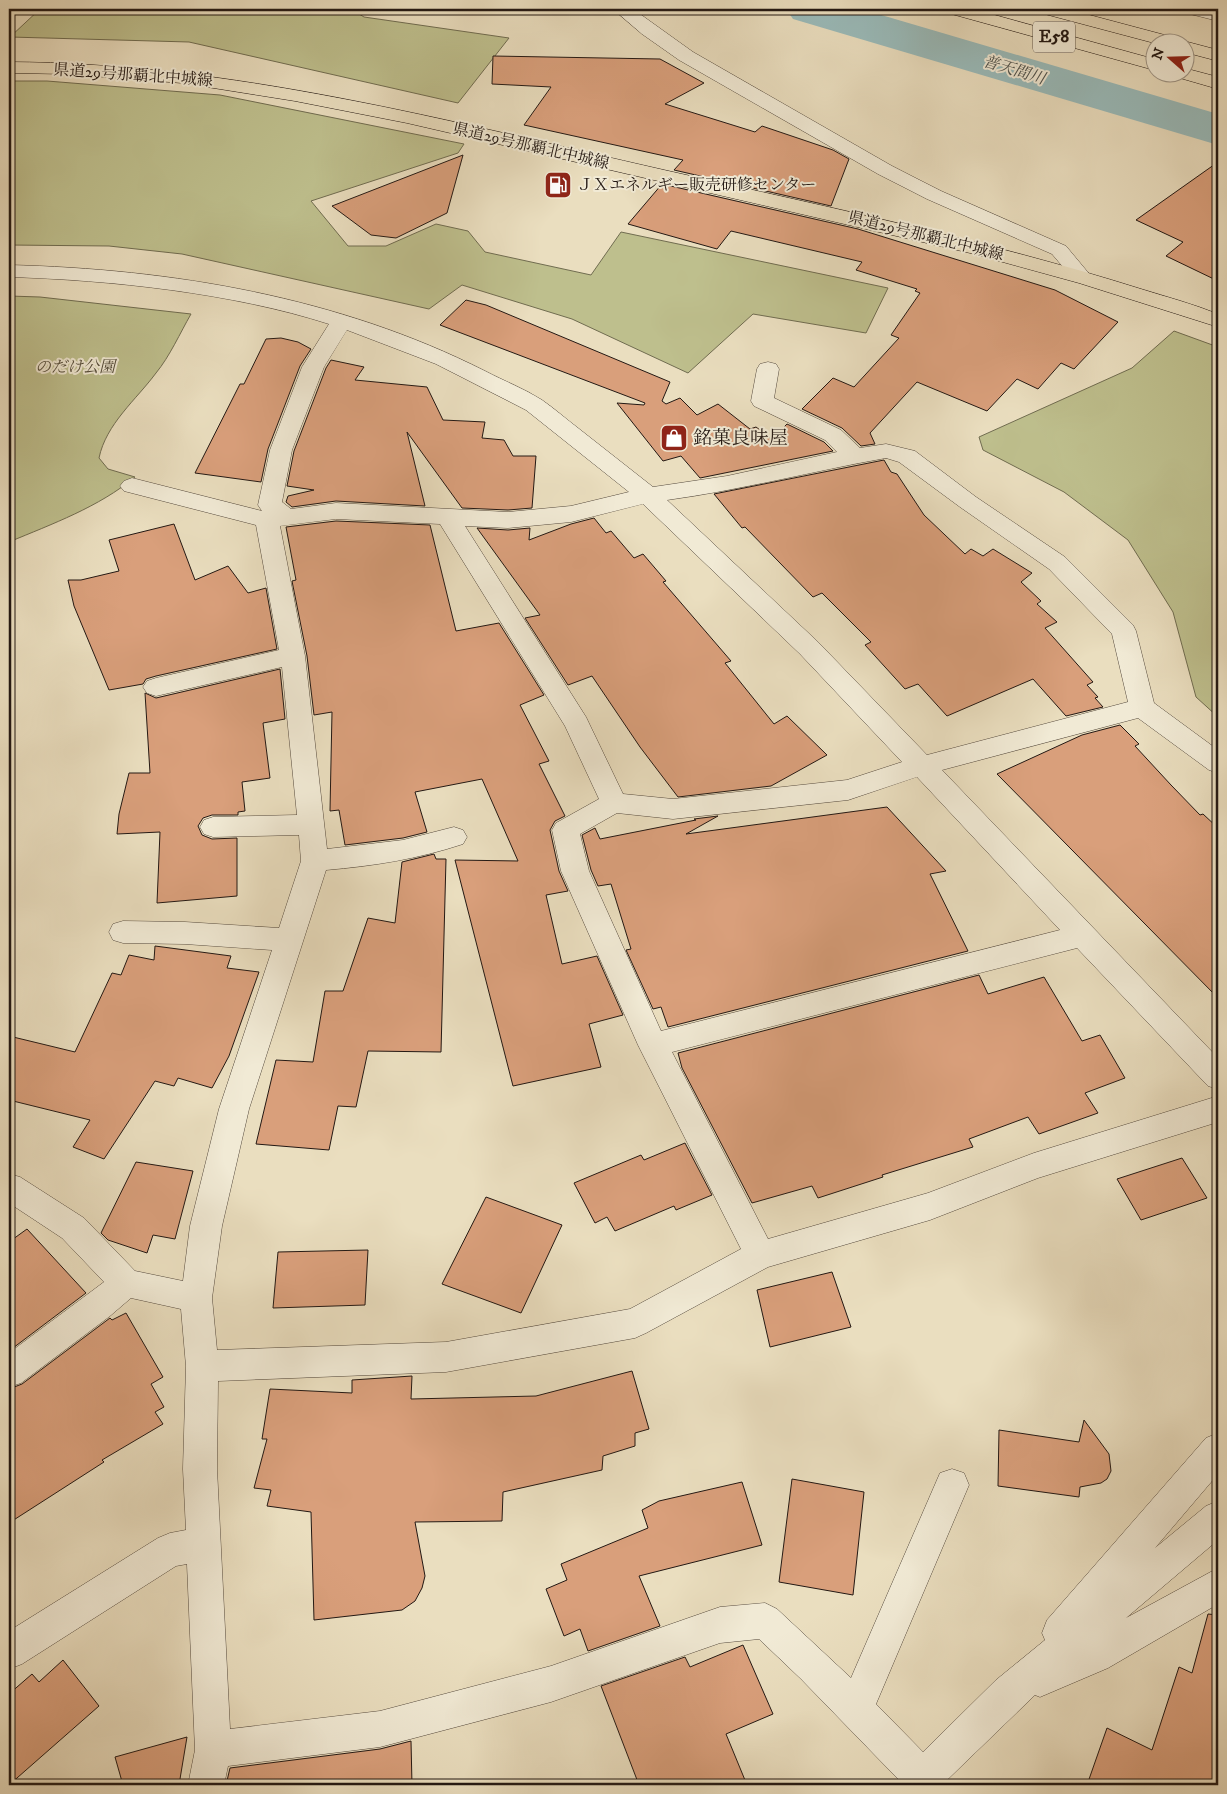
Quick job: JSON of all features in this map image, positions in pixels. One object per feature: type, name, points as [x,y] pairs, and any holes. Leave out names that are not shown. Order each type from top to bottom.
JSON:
[{"type":"main road","name":"E58","points":[[954,9],[1144,62]]},
{"type":"main road","name":"E58","points":[[1048,9],[1144,35]]},
{"type":"main road","points":[[1194,49],[1218,56]]},
{"type":"main road","name":"県道29号那覇北中城線","points":[[9,67],[152,73],[235,84],[388,113],[907,230],[1081,276],[1218,321]]},
{"type":"main road","points":[[1194,76],[1218,83]]},
{"type":"street","points":[[622,9],[648,30],[686,56],[885,170],[934,195],[1058,250],[1081,276]]},
{"type":"street","points":[[1192,9],[1218,16]]},
{"type":"street","points":[[9,271],[52,272],[167,284],[248,297],[304,310],[374,331],[444,359],[534,406],[648,495],[809,648],[1218,1077]]},
{"type":"street","points":[[206,1785],[213,1750],[200,1469],[202,1366],[196,1298],[206,1226],[234,1109],[314,861],[277,519],[270,505],[281,450],[313,367],[342,321]]},
{"type":"street","points":[[768,369],[762,401],[833,435],[855,458]]},
{"type":"street","points":[[132,486],[277,519],[336,511],[508,520],[571,514],[648,495],[727,484],[812,464],[855,458],[886,451],[907,456],[968,502],[1057,564],[1124,631],[1142,708],[1218,763]]},
{"type":"street","points":[[447,516],[577,724],[614,803]]},
{"type":"street","points":[[156,687],[293,656]]},
{"type":"street","points":[[760,1255],[653,1045],[575,871],[565,830],[614,803],[673,809],[848,790],[921,766],[1142,708]]},
{"type":"street","points":[[213,828],[310,825]]},
{"type":"street","points":[[314,861],[373,855],[430,846],[454,837]]},
{"type":"street","points":[[123,932],[185,933],[288,940]]},
{"type":"street","points":[[653,1045],[1084,935]]},
{"type":"street","points":[[202,1366],[446,1357],[635,1323],[760,1255],[930,1206],[1034,1166],[1218,1109]]},
{"type":"street","points":[[9,1187],[73,1228],[126,1283],[196,1298]]},
{"type":"street","points":[[9,1372],[99,1306],[126,1283]]},
{"type":"street","points":[[213,1750],[380,1729],[551,1684],[720,1625],[765,1621],[814,1666],[922,1783],[1009,1693],[1218,1449]]},
{"type":"street","points":[[855,1710],[952,1485]]},
{"type":"street","points":[[1009,1693],[1218,1518]]},
{"type":"street","points":[[9,1651],[170,1550],[203,1544]]},
{"type":"street","points":[[1009,1693],[1095,1655],[1218,1585]]},
{"type":"green space","points":[[40,9],[351,9],[364,17],[509,38],[458,103],[189,42],[10,37]]},
{"type":"green space","points":[[9,81],[47,81],[220,95],[464,144],[458,153],[311,201],[348,246],[386,246],[436,224],[468,231],[485,252],[591,275],[621,232],[888,288],[866,333],[753,314],[688,373],[572,319],[462,285],[429,309],[182,254],[109,246],[9,245]]},
{"type":"green space","name":"のだけ公園","points":[[9,296],[40,297],[191,314],[166,359],[115,423],[103,446],[99,458],[108,469],[135,477],[91,506],[9,542]]},
{"type":"green space","points":[[1174,331],[1218,347],[1218,423],[1214,425],[1218,433],[1218,717],[1196,697],[1173,612],[1128,540],[1064,492],[983,450],[979,437],[1132,368]]},
{"type":"building","points":[[493,56],[660,59],[704,83],[665,104],[755,132],[762,126],[833,150],[849,159],[831,206],[674,170],[683,160],[524,125],[551,87],[492,84]]},
{"type":"building","points":[[463,155],[447,213],[396,238],[371,235],[332,206]]},
{"type":"building","points":[[1218,162],[1218,281],[1166,256],[1183,242],[1136,220]]},
{"type":"building","points":[[662,184],[858,229],[1055,290],[1118,322],[1074,369],[1061,363],[1038,389],[1017,379],[987,411],[917,382],[870,433],[875,444],[861,446],[842,428],[802,409],[833,378],[854,387],[899,338],[891,335],[920,293],[915,291],[917,289],[856,270],[862,262],[731,231],[717,249],[628,224]]},
{"type":"building","points":[[466,300],[486,305],[670,382],[662,401],[666,404],[680,398],[697,415],[718,404],[750,429],[756,427],[772,439],[787,424],[824,442],[833,451],[700,478],[681,456],[663,461],[617,403],[644,405],[645,403],[440,325]]},
{"type":"building","points":[[281,338],[298,342],[311,349],[300,366],[268,449],[261,482],[195,473],[240,384],[244,384],[266,339]]},
{"type":"building","points":[[331,360],[364,367],[355,380],[427,387],[443,420],[485,422],[482,438],[504,440],[513,456],[536,456],[532,508],[508,510],[462,508],[407,432],[425,506],[336,501],[292,507],[286,502],[288,496],[314,490],[287,486],[294,451],[326,368]]},
{"type":"building","points":[[884,460],[891,472],[897,474],[924,515],[965,554],[971,549],[983,556],[993,549],[1032,573],[1021,582],[1041,601],[1037,604],[1057,622],[1045,628],[1093,682],[1087,685],[1098,697],[1095,698],[1103,707],[1066,716],[1033,679],[947,716],[918,684],[905,689],[865,645],[871,642],[822,593],[813,597],[745,527],[742,528],[714,494]]},
{"type":"building","points":[[594,518],[606,533],[611,531],[634,558],[643,554],[666,581],[663,582],[731,661],[725,663],[774,724],[787,716],[827,755],[771,786],[678,797],[640,747],[592,676],[568,685],[525,618],[540,615],[477,528],[508,530],[530,528],[529,540],[571,524]]},
{"type":"building","points":[[336,521],[430,525],[456,631],[499,623],[544,695],[520,705],[549,761],[539,764],[565,816],[555,821],[550,830],[559,871],[568,891],[546,895],[562,964],[597,956],[623,1015],[589,1024],[601,1067],[513,1086],[455,860],[518,861],[482,779],[415,792],[427,832],[403,838],[345,845],[339,810],[330,811],[332,712],[314,715],[307,656],[292,581],[296,580],[286,527]]},
{"type":"building","points":[[174,524],[195,580],[228,566],[248,593],[266,588],[277,649],[156,676],[146,679],[143,684],[109,690],[74,606],[68,580],[81,580],[119,571],[109,540]]},
{"type":"building","points":[[280,669],[285,719],[263,723],[270,778],[242,782],[245,811],[238,812],[238,815],[212,815],[203,818],[198,826],[202,835],[212,839],[237,838],[237,896],[157,903],[160,832],[117,834],[119,814],[129,773],[150,773],[145,693],[156,698]]},
{"type":"building","points":[[1120,725],[1139,744],[1135,746],[1171,785],[1200,815],[1203,814],[1218,828],[1218,998],[997,774],[1082,735]]},
{"type":"building","points":[[887,807],[946,871],[930,874],[968,951],[668,1027],[661,1007],[653,1009],[626,950],[631,949],[611,884],[598,886],[591,870],[582,835],[595,828],[600,839],[696,820],[694,819],[718,816],[686,834]]},
{"type":"building","points":[[434,854],[436,859],[446,859],[441,1052],[368,1051],[356,1107],[338,1106],[329,1150],[256,1144],[276,1060],[313,1062],[325,991],[343,991],[368,918],[395,923],[402,862]]},
{"type":"building","points":[[155,946],[231,956],[227,968],[259,972],[229,1056],[212,1088],[178,1078],[174,1086],[155,1081],[104,1159],[73,1147],[90,1120],[9,1100],[9,1036],[75,1052],[112,973],[121,975],[129,955],[154,960]]},
{"type":"building","points":[[979,975],[988,994],[1044,977],[1082,1041],[1100,1035],[1125,1078],[1085,1093],[1098,1113],[1039,1134],[1028,1117],[969,1139],[973,1147],[882,1175],[883,1177],[818,1198],[812,1186],[752,1203],[682,1068],[678,1053]]},
{"type":"building","points":[[685,1143],[712,1195],[676,1210],[674,1206],[615,1231],[607,1217],[595,1223],[574,1183],[641,1155],[644,1160]]},
{"type":"building","points":[[1182,1158],[1207,1198],[1141,1220],[1117,1179]]},
{"type":"building","points":[[136,1162],[193,1171],[175,1239],[153,1235],[147,1253],[108,1240],[101,1233]]},
{"type":"building","points":[[486,1197],[562,1225],[521,1313],[442,1284]]},
{"type":"building","points":[[27,1229],[86,1293],[9,1351],[9,1242]]},
{"type":"building","points":[[368,1250],[365,1305],[273,1308],[278,1252]]},
{"type":"building","points":[[832,1272],[851,1327],[770,1347],[757,1290]]},
{"type":"building","points":[[126,1313],[163,1377],[151,1384],[164,1407],[155,1412],[163,1424],[102,1460],[104,1462],[9,1523],[9,1389],[22,1384],[110,1318],[112,1320]]},
{"type":"building","points":[[632,1371],[649,1429],[635,1433],[635,1446],[603,1456],[602,1470],[503,1492],[502,1521],[415,1522],[425,1576],[422,1588],[415,1601],[402,1610],[314,1620],[311,1512],[267,1506],[271,1490],[254,1488],[267,1439],[262,1439],[270,1389],[352,1393],[352,1380],[412,1376],[411,1399],[536,1396]]},
{"type":"building","points":[[1084,1420],[1109,1454],[1111,1471],[1107,1479],[1101,1483],[1080,1487],[1079,1497],[998,1486],[999,1430],[1079,1442]]},
{"type":"building","points":[[792,1479],[864,1492],[853,1595],[779,1582]]},
{"type":"building","points":[[742,1482],[762,1545],[639,1576],[660,1626],[588,1651],[580,1629],[564,1636],[546,1589],[567,1580],[561,1564],[648,1528],[642,1510],[659,1501]]},
{"type":"building","points":[[1208,1614],[1218,1615],[1218,1785],[1087,1785],[1107,1728],[1152,1750],[1179,1667],[1192,1673]]},
{"type":"building","points":[[743,1645],[773,1714],[726,1734],[747,1785],[639,1785],[601,1686],[685,1657],[690,1667]]},
{"type":"building","points":[[63,1660],[99,1706],[9,1785],[9,1694],[32,1674],[39,1682]]},
{"type":"building","points":[[187,1737],[179,1785],[123,1785],[115,1757]]},
{"type":"building","points":[[411,1741],[412,1785],[226,1785],[230,1768],[380,1749]]},
{"type":"waterway","name":"普天間川","points":[[810,9],[1218,130]]},
{"type":"place","name":"ＪＸエネルギー販売研修センター","points":[[558,185]]},
{"type":"place","name":"銘菓良味屋","points":[[674,438]]}]
